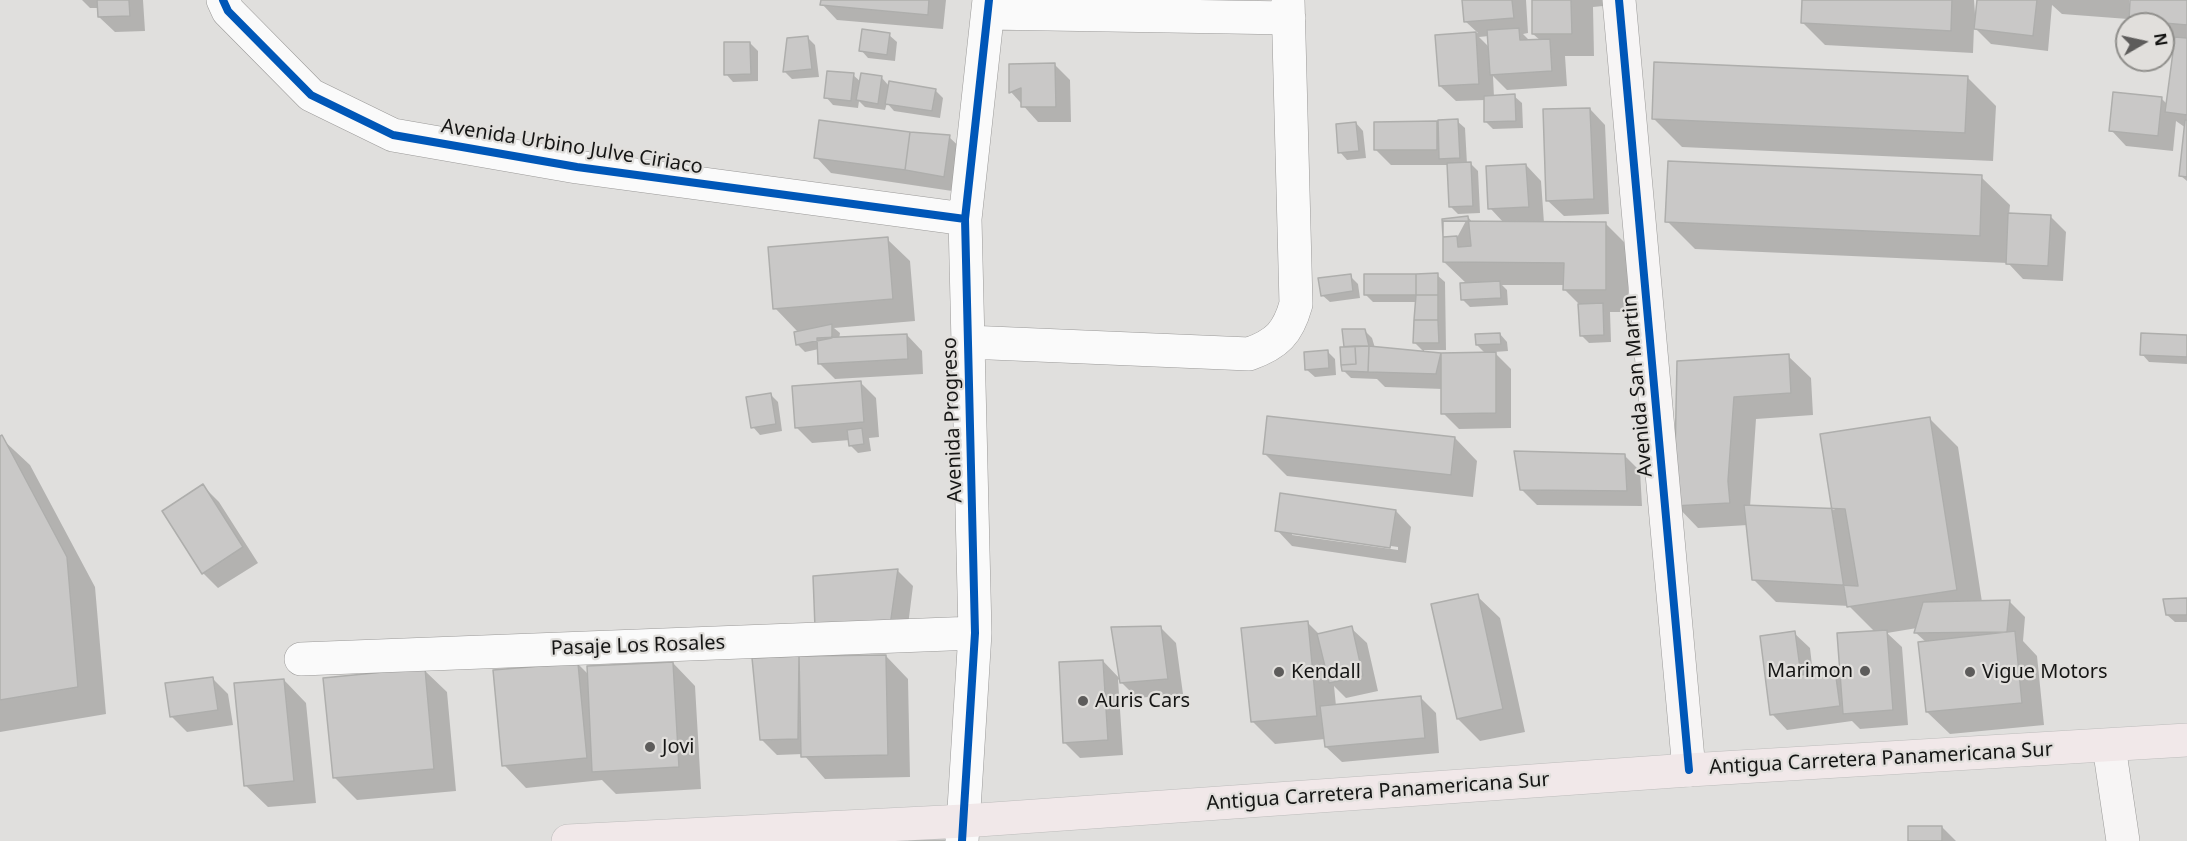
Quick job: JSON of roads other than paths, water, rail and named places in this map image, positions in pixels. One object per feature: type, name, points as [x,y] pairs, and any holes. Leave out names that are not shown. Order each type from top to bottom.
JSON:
[{"type":"highway","name":"Antigua Carretera Panamericana Sur","points":[[568,841],[963,831],[1689,770],[2187,740]]},
{"type":"street","name":"Avenida Urbino Julve Ciriaco","points":[[223,0],[228,11],[311,94],[393,135],[577,167],[965,219]]},
{"type":"street","name":"Avenida San Martin","points":[[1619,0],[1689,770]]},
{"type":"street","name":"Avenida Progreso","points":[[963,831],[975,633],[965,219],[989,7]]},
{"type":"street","points":[[967,342],[1249,354],[1266,348],[1280,337],[1291,322],[1296,304],[1288,9],[989,7]]},
{"type":"street","name":"Pasaje Los Rosales","points":[[301,659],[975,633]]},
{"type":"street","points":[[2109,746],[2123,841]]},
{"type":"place","name":"Marimon","points":[[1865,671]]},
{"type":"place","name":"Kendall","points":[[1279,672]]},
{"type":"place","name":"Vigue Motors","points":[[1970,672]]},
{"type":"place","name":"Auris Cars","points":[[1083,701]]},
{"type":"place","name":"Jovi","points":[[650,747]]}]
